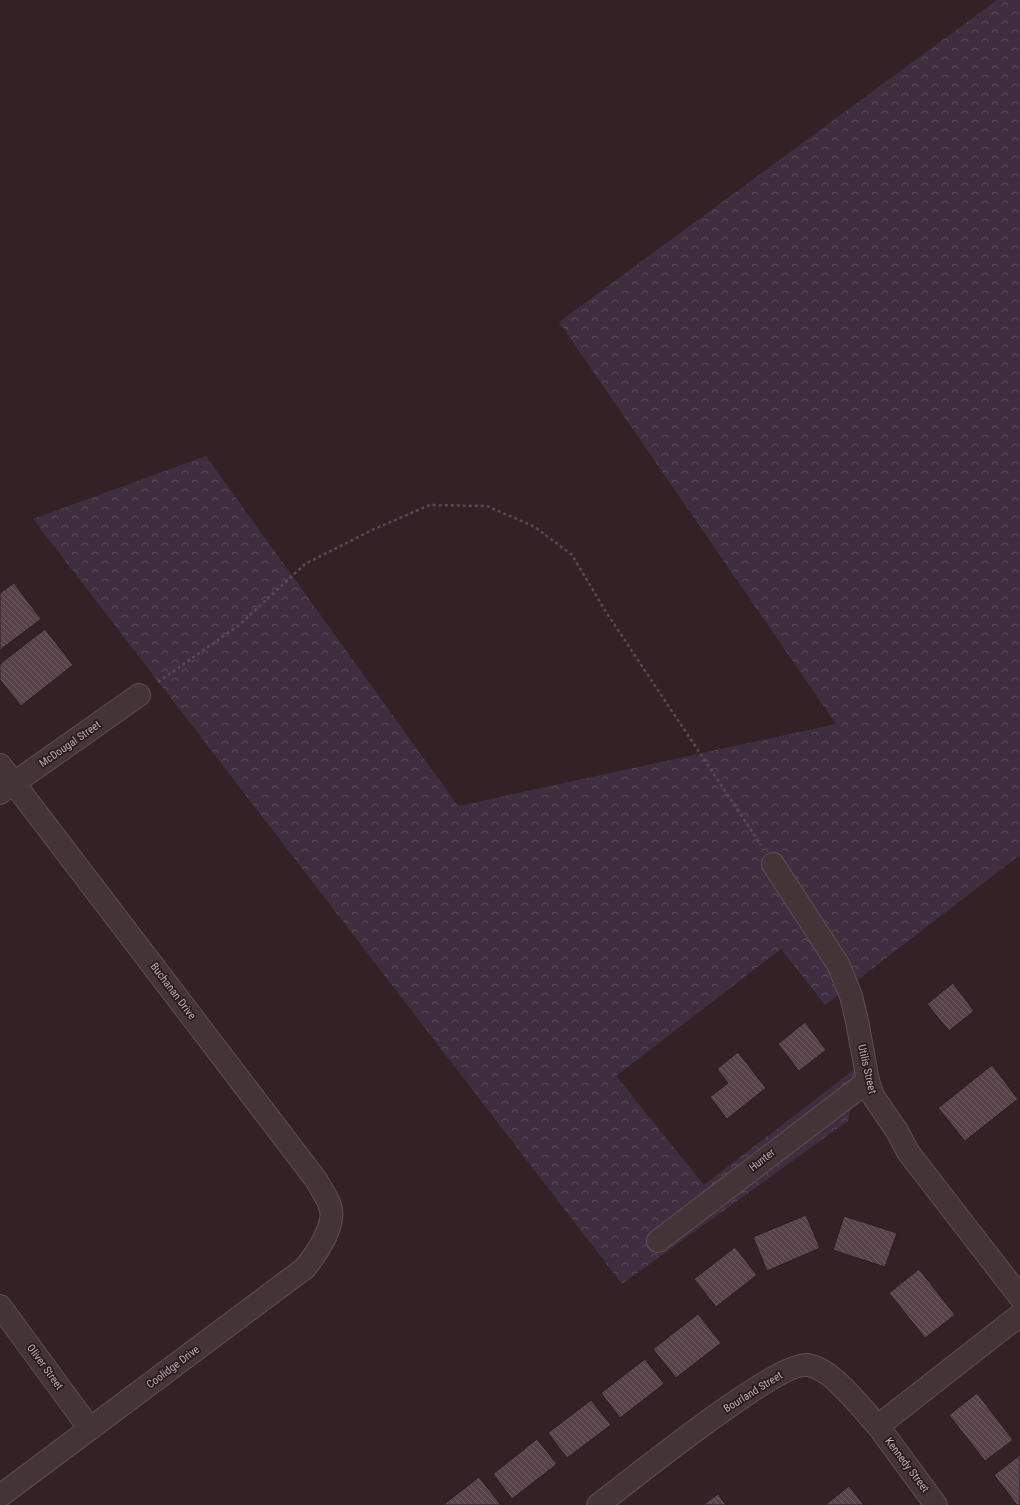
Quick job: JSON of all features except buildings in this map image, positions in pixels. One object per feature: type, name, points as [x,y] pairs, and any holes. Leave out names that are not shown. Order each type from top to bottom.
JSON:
[{"type":"street","name":"McDougal Street","points":[[7,788],[139,695]]},
{"type":"street","name":"Buchanan Drive","points":[[0,765],[7,788],[317,1181],[331,1207],[330,1224]]},
{"type":"street","name":"Utilis Street","points":[[773,864],[838,964],[851,996],[858,1021],[872,1096],[897,1131],[908,1152],[1020,1297]]},
{"type":"street","name":"Hunter","points":[[658,1241],[868,1081]]},
{"type":"street","name":"Coolidge Drive","points":[[0,1496],[305,1268],[319,1250],[330,1224]]},
{"type":"street","name":"Oliver Street","points":[[0,1306],[90,1429]]},
{"type":"street","points":[[878,1426],[1020,1315]]},
{"type":"street","name":"Bourland Street","points":[[598,1505],[714,1417],[764,1382],[794,1367],[808,1365],[831,1376],[878,1426]]},
{"type":"street","name":"Kennedy Street","points":[[878,1426],[936,1505]]},
{"type":"path","points":[[139,695],[238,626],[305,564],[372,530],[430,505],[487,506],[535,527],[572,555],[606,612],[773,864]]},
{"type":"green space","points":[[997,0],[1020,0],[1020,855],[825,1005],[781,949],[616,1076],[704,1185],[860,1065],[848,1121],[622,1284],[33,519],[206,456],[458,806],[836,724],[559,322]]}]
